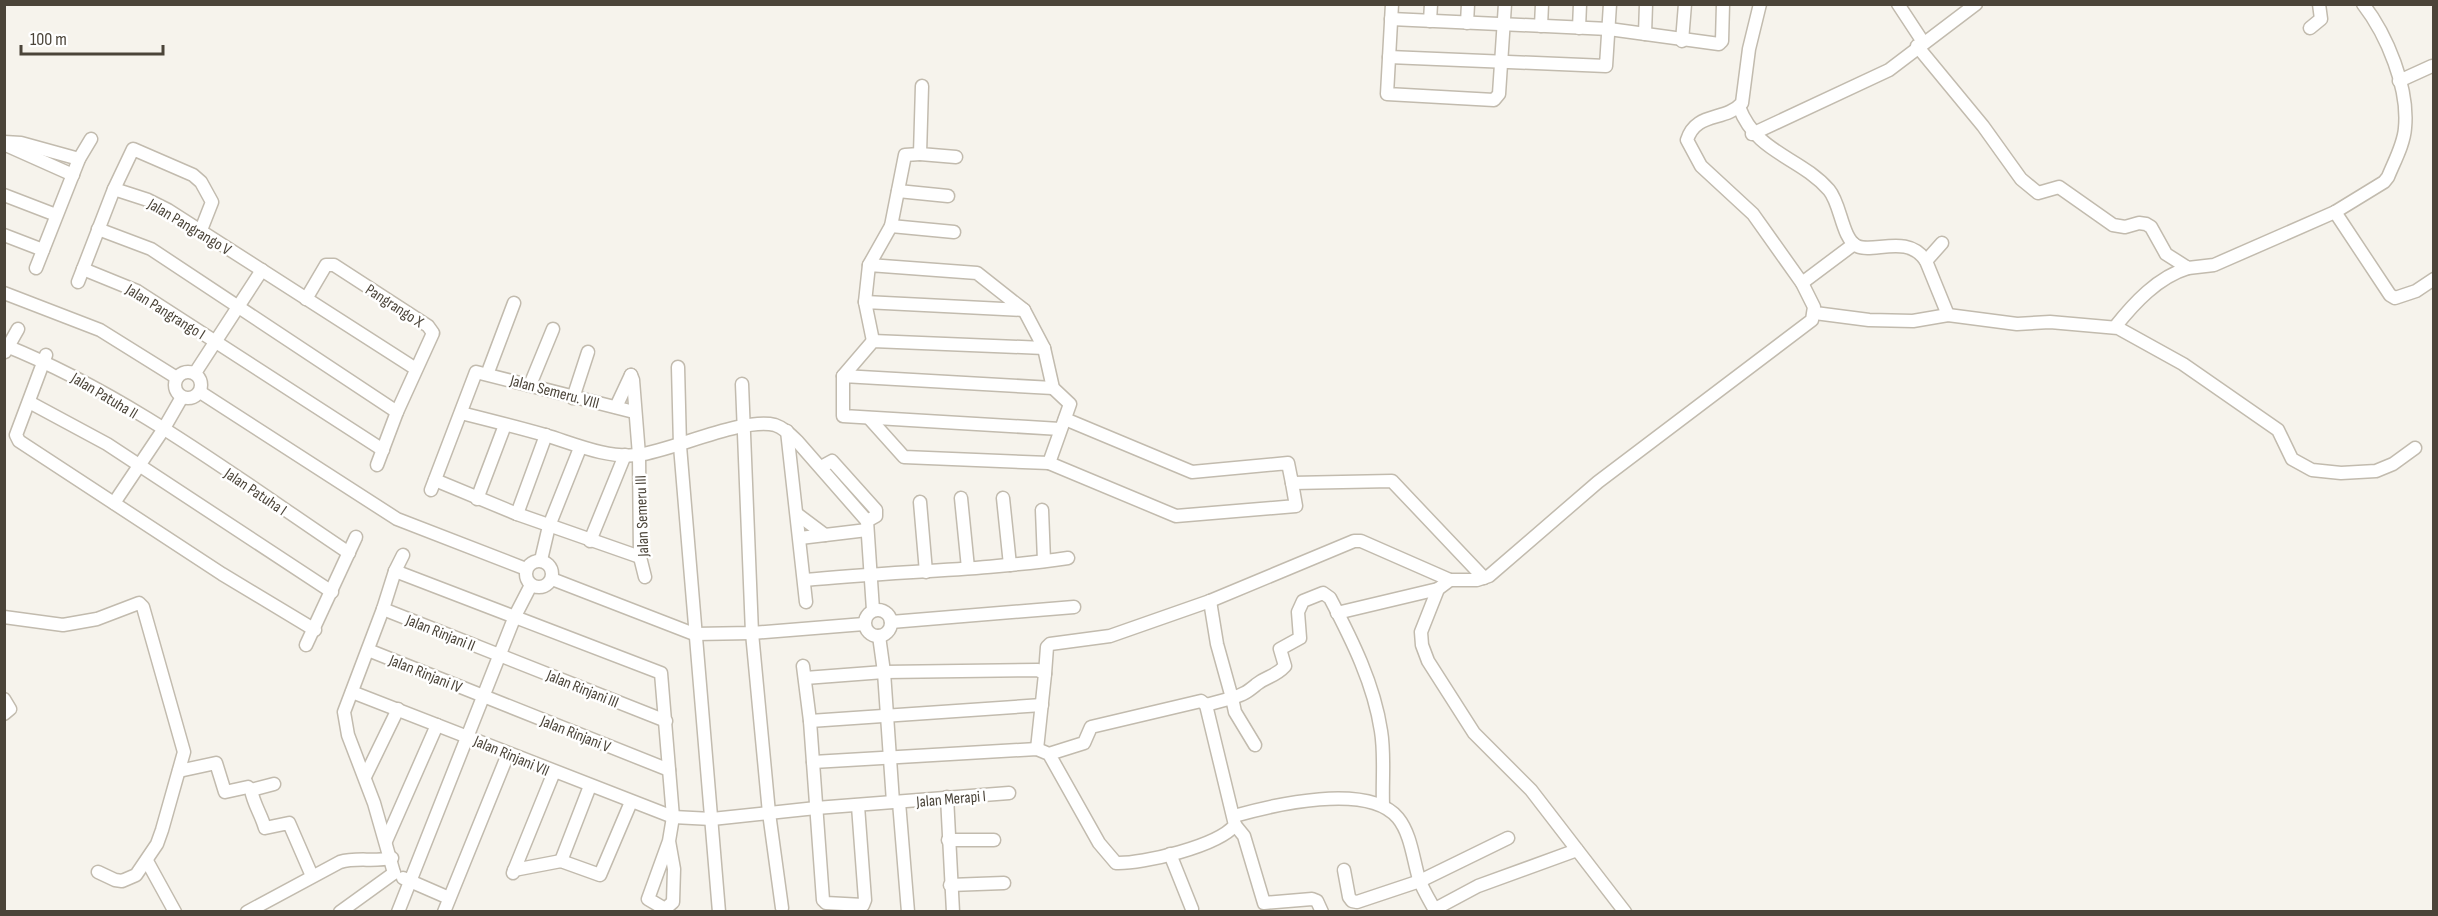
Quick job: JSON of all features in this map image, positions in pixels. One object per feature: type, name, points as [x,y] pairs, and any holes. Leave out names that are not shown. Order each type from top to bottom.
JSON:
[{"type":"street","points":[[1392,4],[1386,92],[1389,96],[1494,100],[1499,94],[1505,4]]},
{"type":"street","points":[[1430,21],[1431,4]]},
{"type":"street","points":[[1467,23],[1468,4]]},
{"type":"street","points":[[1541,26],[1542,4]]},
{"type":"street","points":[[1579,28],[1580,4]]},
{"type":"street","points":[[1389,57],[1606,66],[1610,4]]},
{"type":"street","points":[[1645,34],[1646,4]]},
{"type":"street","points":[[1682,41],[1685,4]]},
{"type":"street","points":[[1391,19],[1609,29],[1682,41],[1721,43],[1724,4]]},
{"type":"street","points":[[1577,850],[1478,886],[1436,910],[1420,881],[1404,828],[1398,818],[1383,805],[1370,800],[1301,801],[1234,821],[1228,832],[1208,842],[1170,854],[1116,863],[1099,843],[1043,751],[1042,705],[1047,647],[1050,644],[1110,636],[1210,601],[1354,541],[1361,541],[1450,580],[1484,578],[1531,542],[1598,482],[1812,320],[1815,313],[1812,301],[1754,214],[1701,166],[1688,145],[1690,131],[1700,121],[1742,104],[1749,49],[1760,4]]},
{"type":"street","points":[[1898,4],[1920,44],[2008,162],[2035,191],[2041,193],[2059,187],[2113,225],[2125,227],[2139,223],[2146,224],[2151,227],[2166,254],[2188,268]]},
{"type":"street","points":[[1752,134],[1889,70],[1920,44],[1976,4]]},
{"type":"street","points":[[2310,28],[2321,19],[2319,4]]},
{"type":"street","points":[[2115,327],[2134,302],[2174,274],[2188,268],[2214,265],[2335,212],[2384,182],[2388,177],[2405,126],[2399,81],[2378,29],[2363,4]]},
{"type":"street","points":[[2399,81],[2433,63]]},
{"type":"street","points":[[920,154],[922,86]]},
{"type":"street","points":[[1739,107],[1752,134],[1826,187],[1835,198],[1847,233],[1854,244],[1866,248],[1885,245],[1904,248],[1922,255],[1948,315]]},
{"type":"street","points":[[36,268],[79,159],[91,139]]},
{"type":"street","points":[[4,143],[21,144],[79,159]]},
{"type":"street","points":[[4,143],[73,175]]},
{"type":"street","points":[[78,282],[114,189],[133,149],[193,175],[201,182],[212,202],[201,230]]},
{"type":"street","points":[[873,341],[866,302],[869,265],[891,226],[905,155],[956,157]]},
{"type":"street","name":"Jalan Pangrango V","points":[[114,189],[148,200],[201,230],[416,369]]},
{"type":"street","points":[[898,191],[948,196]]},
{"type":"street","points":[[4,195],[56,215]]},
{"type":"street","points":[[2335,212],[2390,295],[2395,298],[2403,296],[2433,279]]},
{"type":"street","points":[[891,226],[954,232]]},
{"type":"street","points":[[98,229],[151,249],[397,412]]},
{"type":"street","points":[[4,235],[43,250]]},
{"type":"street","points":[[1926,261],[1942,243]]},
{"type":"street","points":[[1802,283],[1854,244]]},
{"type":"street","name":"Pangrango X","points":[[306,299],[326,266],[334,265],[431,330],[432,337],[397,412],[377,465]]},
{"type":"street","points":[[869,265],[977,273],[1024,310],[1044,348],[1053,388],[1070,404],[1049,463]]},
{"type":"street","name":"Jalan Pangrango I","points":[[83,269],[137,291],[383,450]]},
{"type":"street","points":[[195,373],[262,270]]},
{"type":"street","points":[[4,293],[100,330],[177,378]]},
{"type":"street","points":[[866,302],[1024,310]]},
{"type":"street","points":[[514,303],[461,412],[433,485],[640,557]]},
{"type":"street","points":[[1815,313],[1913,321],[1948,315],[2017,324],[2050,322],[2115,327],[2183,364],[2278,430],[2292,459],[2312,470],[2362,473],[2376,471],[2393,464],[2415,448]]},
{"type":"street","points":[[5,348],[18,329]]},
{"type":"street","points":[[530,385],[553,329]]},
{"type":"street","points":[[873,341],[1044,348]]},
{"type":"street","points":[[868,418],[904,457],[1049,463],[1176,516],[1296,506],[1288,463],[1192,472],[1063,424],[843,416],[843,376],[873,341]]},
{"type":"street","name":"Jalan Patuha II","points":[[5,348],[45,359],[163,430]]},
{"type":"street","points":[[573,398],[588,352]]},
{"type":"street","points":[[45,359],[16,435],[19,441],[222,574],[315,630]]},
{"type":"street","points":[[678,367],[680,446],[694,634],[719,912]]},
{"type":"street","name":"Jalan Semeru. VIII","points":[[482,372],[573,398],[634,412]]},
{"type":"street","points":[[182,373],[195,373],[202,385],[200,392],[188,399],[182,397],[175,385],[177,378],[182,373]]},
{"type":"street","name":"Jalan Semeru III","points":[[616,407],[630,375],[633,380],[639,454],[640,557],[645,577]]},
{"type":"street","points":[[843,376],[1053,388]]},
{"type":"street","points":[[742,384],[752,633],[769,813],[782,908]]},
{"type":"street","points":[[200,392],[397,519],[526,569]]},
{"type":"street","points":[[114,503],[163,430],[182,397]]},
{"type":"street","points":[[29,402],[76,425],[332,592]]},
{"type":"street","points":[[461,412],[546,435],[580,448],[625,455],[680,446],[745,427],[775,425],[787,431],[821,467],[867,526],[873,610]]},
{"type":"street","points":[[477,499],[505,425]]},
{"type":"street","name":"Jalan Patuha I","points":[[163,430],[349,553]]},
{"type":"street","points":[[787,431],[806,602]]},
{"type":"street","points":[[517,514],[546,435]]},
{"type":"street","points":[[541,561],[549,526],[580,448]]},
{"type":"street","points":[[590,541],[625,455]]},
{"type":"street","points":[[1292,483],[1392,481],[1484,578]]},
{"type":"street","points":[[961,498],[968,568]]},
{"type":"street","points":[[1003,498],[1010,564]]},
{"type":"street","points":[[920,502],[926,572]]},
{"type":"street","points":[[797,514],[825,535]]},
{"type":"street","points":[[1044,561],[1045,517]]},
{"type":"street","points":[[800,538],[867,526]]},
{"type":"street","points":[[306,645],[315,630],[356,537]]},
{"type":"street","points":[[394,873],[392,858],[365,777],[348,735],[344,712],[383,609],[394,571],[403,555]]},
{"type":"street","points":[[805,580],[871,573],[926,572],[1068,558]]},
{"type":"street","points":[[541,561],[550,566],[552,579],[541,588],[531,585],[525,576],[526,569],[531,563],[541,561]]},
{"type":"street","points":[[394,571],[662,673],[673,818],[669,841],[648,894],[650,903],[665,909],[673,902],[674,880],[669,841]]},
{"type":"street","points":[[552,579],[694,634],[752,633],[864,624]]},
{"type":"street","points":[[1337,613],[1438,589],[1450,580]]},
{"type":"street","points":[[398,912],[469,737],[499,655],[531,585]]},
{"type":"street","points":[[1438,589],[1421,632],[1422,645],[1428,661],[1474,733],[1525,784],[1625,912]]},
{"type":"street","points":[[1206,705],[1250,692],[1258,683],[1277,675],[1286,666],[1280,649],[1300,638],[1298,612],[1303,601],[1323,593],[1330,598],[1359,657],[1377,710],[1381,732],[1383,805]]},
{"type":"street","points":[[1210,601],[1217,644],[1235,712],[1255,745]]},
{"type":"street","points":[[4,617],[63,625],[97,619],[141,604],[184,752],[162,830],[147,861],[136,875],[122,881],[107,878],[98,872]]},
{"type":"street","points":[[891,622],[1074,607]]},
{"type":"street","name":"Jalan Rinjani II","points":[[383,609],[499,655]]},
{"type":"street","points":[[873,610],[884,610],[891,622],[890,629],[879,636],[872,635],[864,624],[865,617],[873,610]]},
{"type":"street","points":[[879,636],[888,716],[889,758],[908,912]]},
{"type":"street","name":"Jalan Rinjani IV","points":[[368,650],[483,696]]},
{"type":"street","name":"Jalan Rinjani III","points":[[499,655],[666,722]]},
{"type":"street","points":[[858,806],[865,900],[863,905],[824,902],[804,672],[1031,669],[1045,674]]},
{"type":"street","name":"Jalan Rinjani VII","points":[[352,692],[673,818],[712,819],[769,813]]},
{"type":"street","name":"Jalan Rinjani V","points":[[483,696],[669,770]]},
{"type":"street","points":[[4,699],[10,709],[4,714]]},
{"type":"street","points":[[813,762],[1043,751],[1084,742],[1091,727],[1192,701],[1201,701],[1206,705],[1234,821],[1244,836],[1264,903],[1312,899],[1317,901],[1322,912]]},
{"type":"street","points":[[810,721],[1042,705]]},
{"type":"street","points":[[365,777],[398,709]]},
{"type":"street","points":[[386,841],[437,724]]},
{"type":"street","points":[[444,912],[507,754]]},
{"type":"street","points":[[179,771],[216,763],[225,792],[248,787],[251,790],[274,784]]},
{"type":"street","points":[[554,772],[513,871],[561,861],[600,875],[631,802]]},
{"type":"street","points":[[561,861],[590,786]]},
{"type":"street","points":[[251,790],[254,806],[261,814],[266,828],[289,823],[312,876]]},
{"type":"street","name":"Jalan Merapi I","points":[[769,813],[1009,793]]},
{"type":"street","points":[[947,797],[953,912]]},
{"type":"street","points":[[1344,870],[1349,897],[1352,901],[1420,881],[1508,838]]},
{"type":"street","points":[[948,840],[994,840]]},
{"type":"street","points":[[1170,854],[1192,909]]},
{"type":"street","points":[[247,912],[312,876],[350,859],[375,861],[392,858]]},
{"type":"street","points":[[147,861],[175,912]]},
{"type":"street","points":[[394,873],[448,898]]},
{"type":"street","points":[[346,910],[394,873]]},
{"type":"street","points":[[950,885],[1004,883]]}]
